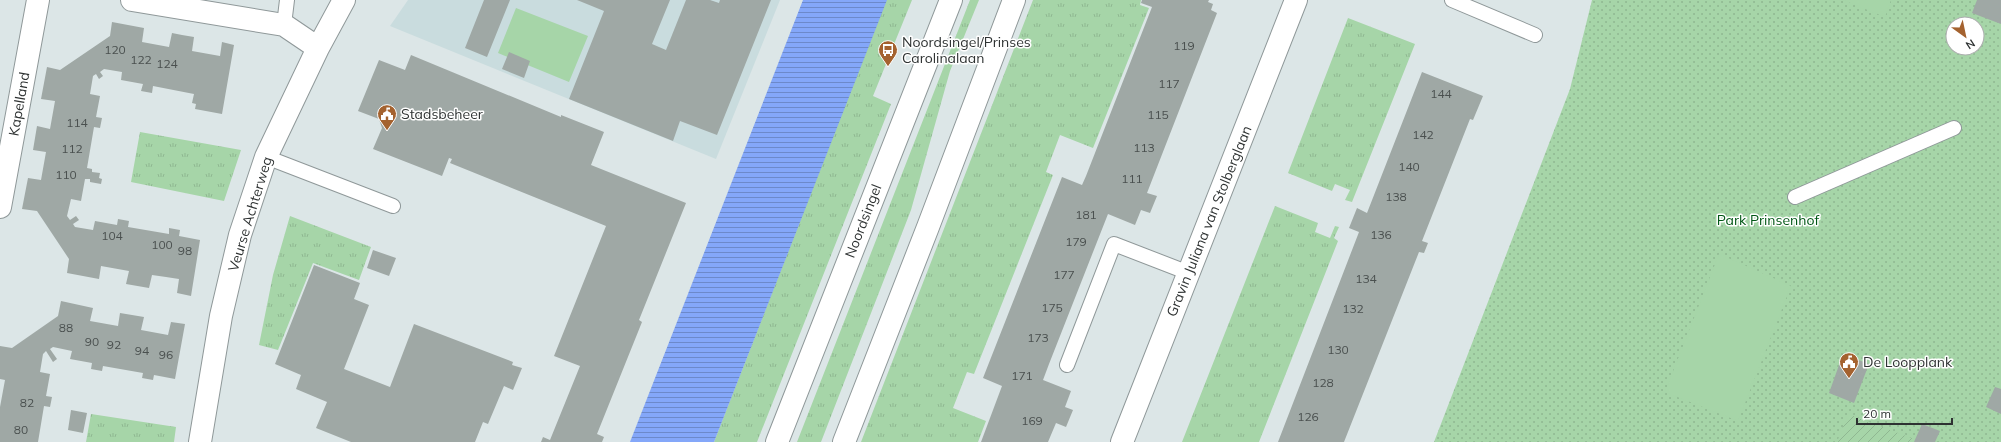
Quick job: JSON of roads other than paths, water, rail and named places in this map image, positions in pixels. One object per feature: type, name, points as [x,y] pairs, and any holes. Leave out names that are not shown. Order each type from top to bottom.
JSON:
[{"type":"street","name":"Kapelland","points":[[0,207],[38,0]]},
{"type":"street","points":[[132,0],[284,25],[318,48]]},
{"type":"street","name":"Veurse Achterweg","points":[[200,442],[221,316],[240,235],[266,157],[318,48],[344,0]]},
{"type":"street","name":"Noordsingel","points":[[777,442],[950,0]]},
{"type":"street","points":[[844,442],[928,227],[1014,0]]},
{"type":"street","name":"Gravin Juliana van Stolberglaan","points":[[1122,442],[1296,0]]},
{"type":"lane","points":[[284,25],[287,0]]},
{"type":"lane","points":[[1452,0],[1535,36]]},
{"type":"lane","points":[[1795,196],[1954,128]]},
{"type":"lane","points":[[266,157],[393,206]]},
{"type":"lane","points":[[1067,365],[1114,244],[1189,273]]},
{"type":"water","points":[[803,0],[887,0],[714,442],[630,442]]},
{"type":"place","name":"Noordsingel/Prinses Carolinalaan","points":[[888,67]]},
{"type":"place","name":"Stadsbeheer","points":[[387,131]]},
{"type":"place","name":"De Loopplank","points":[[1849,379]]},
{"type":"park label","name":"Park Prinsenhof","points":[[1768,220]]}]
